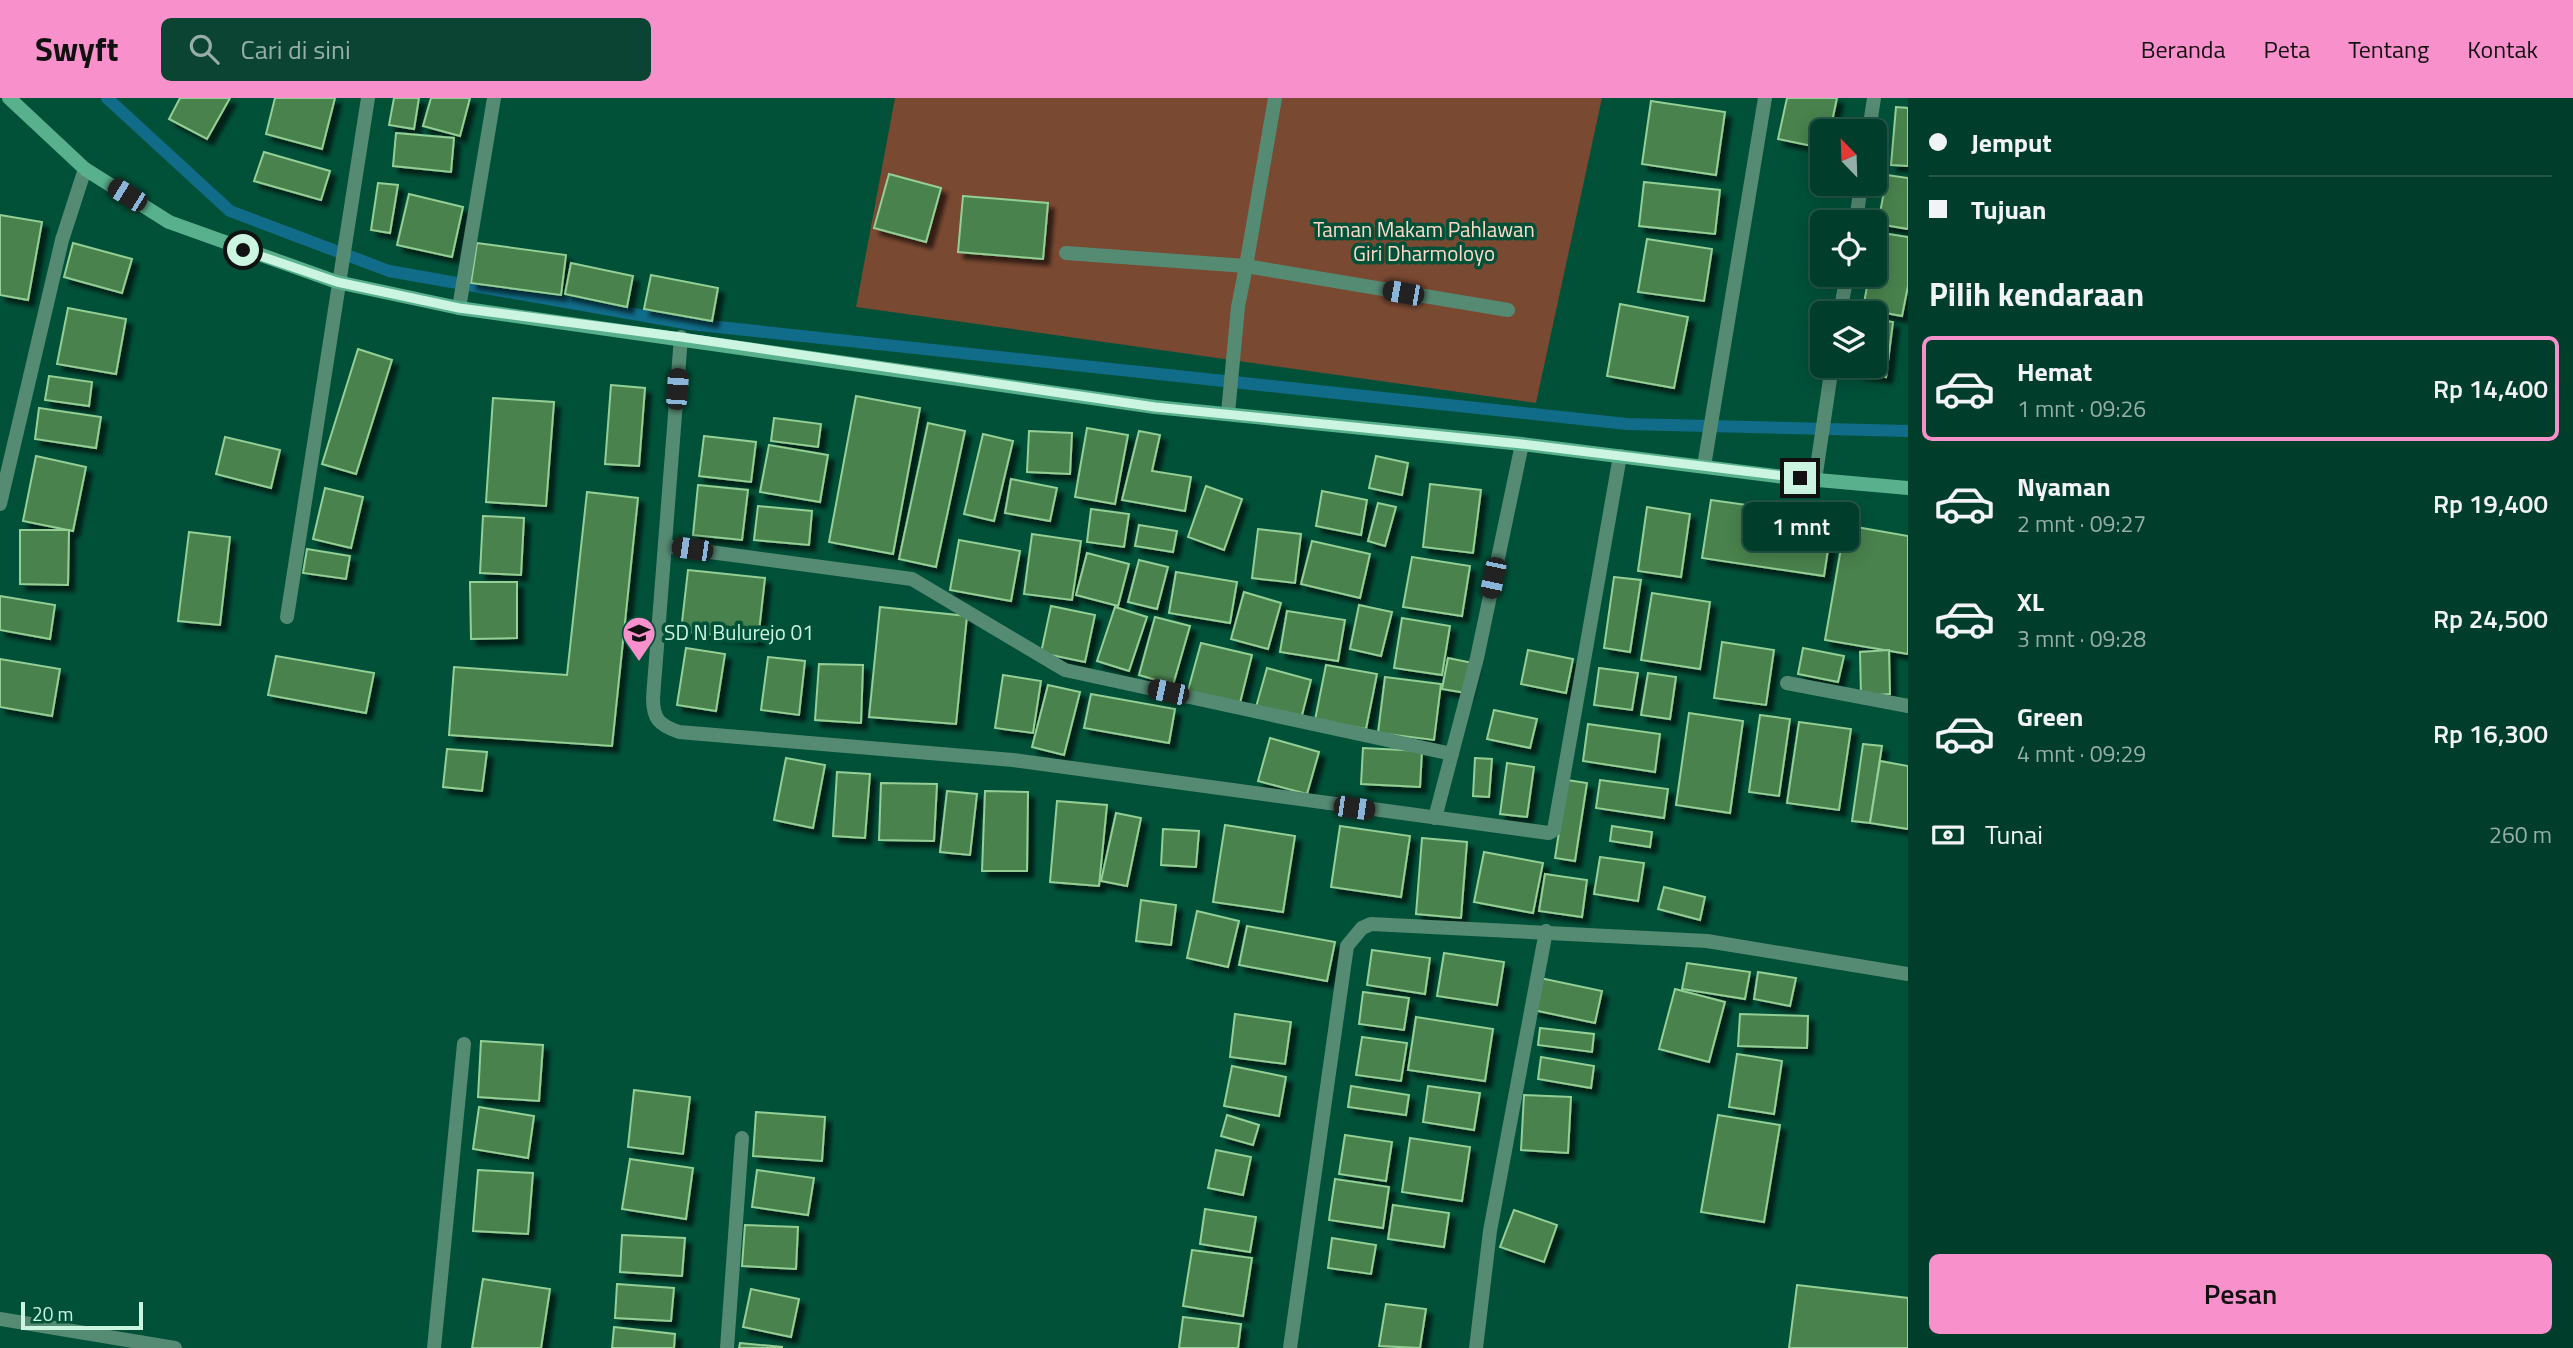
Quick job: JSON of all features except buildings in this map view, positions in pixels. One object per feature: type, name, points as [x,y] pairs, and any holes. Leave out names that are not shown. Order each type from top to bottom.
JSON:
[{"type":"street","points":[[9,98],[85,169],[169,222],[337,282],[459,308],[681,337],[1155,407],[1522,444],[1815,480],[1908,488]]},
{"type":"street","points":[[287,617],[337,282],[368,98]]},
{"type":"street","points":[[459,308],[494,98]]},
{"type":"street","points":[[1228,413],[1238,307],[1275,98]]},
{"type":"street","points":[[1704,466],[1714,423],[1765,98]]},
{"type":"street","points":[[1871,119],[1874,98]]},
{"type":"street","points":[[0,504],[62,240],[85,169]]},
{"type":"street","points":[[1066,253],[1246,266],[1508,310]]},
{"type":"street","points":[[681,337],[653,698],[653,713],[663,726],[679,732],[1013,760],[1541,834],[1554,830],[1620,456]]},
{"type":"street","points":[[1815,480],[1830,378]]},
{"type":"street","points":[[1434,818],[1476,658],[1522,444]]},
{"type":"street","points":[[665,545],[912,579],[1065,670],[1452,754]]},
{"type":"street","points":[[1787,683],[1908,706]]},
{"type":"street","points":[[1290,1348],[1347,946],[1362,928],[1371,924],[1707,941],[1908,974]]},
{"type":"street","points":[[1476,1348],[1490,1231],[1546,931]]},
{"type":"street","points":[[434,1348],[464,1044]]},
{"type":"street","points":[[727,1348],[742,1138]]},
{"type":"street","points":[[0,1319],[175,1348]]},
{"type":"green space","name":"Taman Makam Pahlawan Giri Dharmoloyo","points":[[895,98],[1602,98],[1536,403],[856,307]]},
{"type":"waterway","points":[[107,98],[230,211],[389,271],[690,324],[1627,424],[1908,431]]},
{"type":"place","name":"SD N Bulurejo 01","points":[[639,663]]},
{"type":"route","points":[[243,250],[337,282],[459,308],[681,337],[1155,407],[1522,444],[1800,478]]}]
